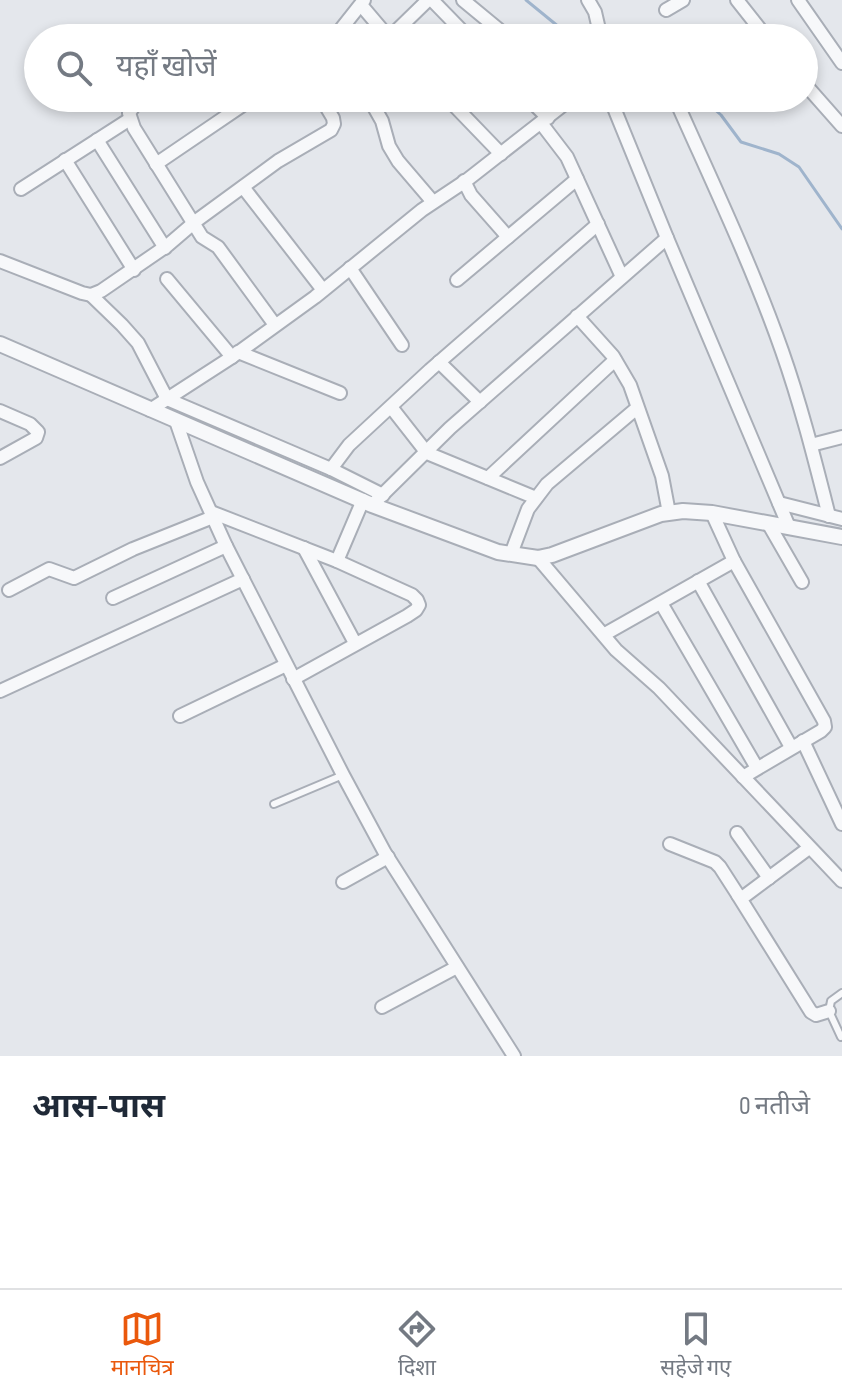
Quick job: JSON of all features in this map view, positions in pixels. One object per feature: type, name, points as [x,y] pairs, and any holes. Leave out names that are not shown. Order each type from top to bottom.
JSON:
[{"type":"street","points":[[404,24],[430,0],[455,24]]},
{"type":"street","points":[[463,0],[492,24]]},
{"type":"street","points":[[588,0],[598,24]]},
{"type":"street","points":[[666,10],[683,0]]},
{"type":"street","points":[[737,0],[756,24]]},
{"type":"street","points":[[798,0],[815,24]]},
{"type":"street","points":[[345,24],[362,2],[378,24]]},
{"type":"street","points":[[818,29],[842,63]]},
{"type":"street","points":[[818,99],[842,126]]},
{"type":"street","points":[[131,112],[130,119],[202,237],[218,247],[275,325]]},
{"type":"street","points":[[156,164],[232,112]]},
{"type":"street","points":[[91,295],[165,248],[193,223],[278,161],[331,130],[334,124],[329,112]]},
{"type":"street","points":[[377,112],[398,161],[433,202]]},
{"type":"street","points":[[460,112],[501,154]]},
{"type":"street","points":[[538,112],[577,179],[622,277]]},
{"type":"street","points":[[150,410],[235,355],[556,112]]},
{"type":"street","points":[[616,112],[789,527]]},
{"type":"street","points":[[681,112],[782,350],[836,518]]},
{"type":"street","points":[[21,189],[130,119]]},
{"type":"street","points":[[97,140],[165,248]]},
{"type":"street","points":[[65,160],[134,270]]},
{"type":"street","points":[[457,280],[577,179]]},
{"type":"street","points":[[464,181],[471,195],[508,237]]},
{"type":"street","points":[[243,187],[323,290]]},
{"type":"street","points":[[331,469],[349,445],[439,362],[598,224]]},
{"type":"street","points":[[337,561],[372,500],[667,238]]},
{"type":"street","points":[[0,261],[91,295],[138,343],[167,399],[331,469],[372,500]]},
{"type":"street","points":[[350,268],[402,345]]},
{"type":"street","points":[[167,279],[235,355],[340,393]]},
{"type":"street","points":[[577,316],[615,360],[630,385],[662,476],[669,513]]},
{"type":"street","points":[[0,344],[176,421],[498,552],[538,558],[552,555],[661,514],[683,511],[712,513],[842,537]]},
{"type":"street","points":[[488,478],[615,360]]},
{"type":"street","points":[[439,362],[480,402]]},
{"type":"street","points":[[391,407],[427,453],[536,498]]},
{"type":"street","points":[[511,554],[528,509],[547,484],[637,408]]},
{"type":"street","points":[[0,411],[30,424],[38,432],[36,438],[0,458]]},
{"type":"street","points":[[176,421],[197,482],[226,546],[343,775],[388,857],[514,1056]]},
{"type":"street","points":[[811,445],[842,437]]},
{"type":"street","points":[[779,503],[836,518]]},
{"type":"street","points":[[712,513],[734,561],[825,727],[743,777]]},
{"type":"street","points":[[9,590],[49,569],[69,577],[80,576],[212,514],[337,561],[417,600],[419,605],[416,610],[407,616],[293,679]]},
{"type":"street","points":[[768,523],[802,582]]},
{"type":"street","points":[[113,598],[226,546]]},
{"type":"street","points":[[304,548],[355,643]]},
{"type":"street","points":[[538,558],[616,650],[659,688],[842,881]]},
{"type":"street","points":[[605,634],[734,561]]},
{"type":"street","points":[[0,691],[243,579]]},
{"type":"street","points":[[698,581],[841,818]]},
{"type":"street","points":[[661,603],[757,768]]},
{"type":"street","points":[[180,716],[286,665]]},
{"type":"street","points":[[737,833],[769,878]]},
{"type":"street","points":[[670,844],[715,862],[720,867],[811,1012],[816,1015],[829,1011]]},
{"type":"street","points":[[738,895],[746,895],[809,848]]},
{"type":"street","points":[[343,882],[388,857]]},
{"type":"street","points":[[382,1007],[457,967]]},
{"type":"lane","points":[[274,804],[343,775]]},
{"type":"lane","points":[[841,1037],[829,1011],[831,1001],[842,993]]},
{"type":"waterway","points":[[526,0],[555,24]]},
{"type":"waterway","points":[[718,112],[741,142],[779,154],[799,167],[842,229]]}]
